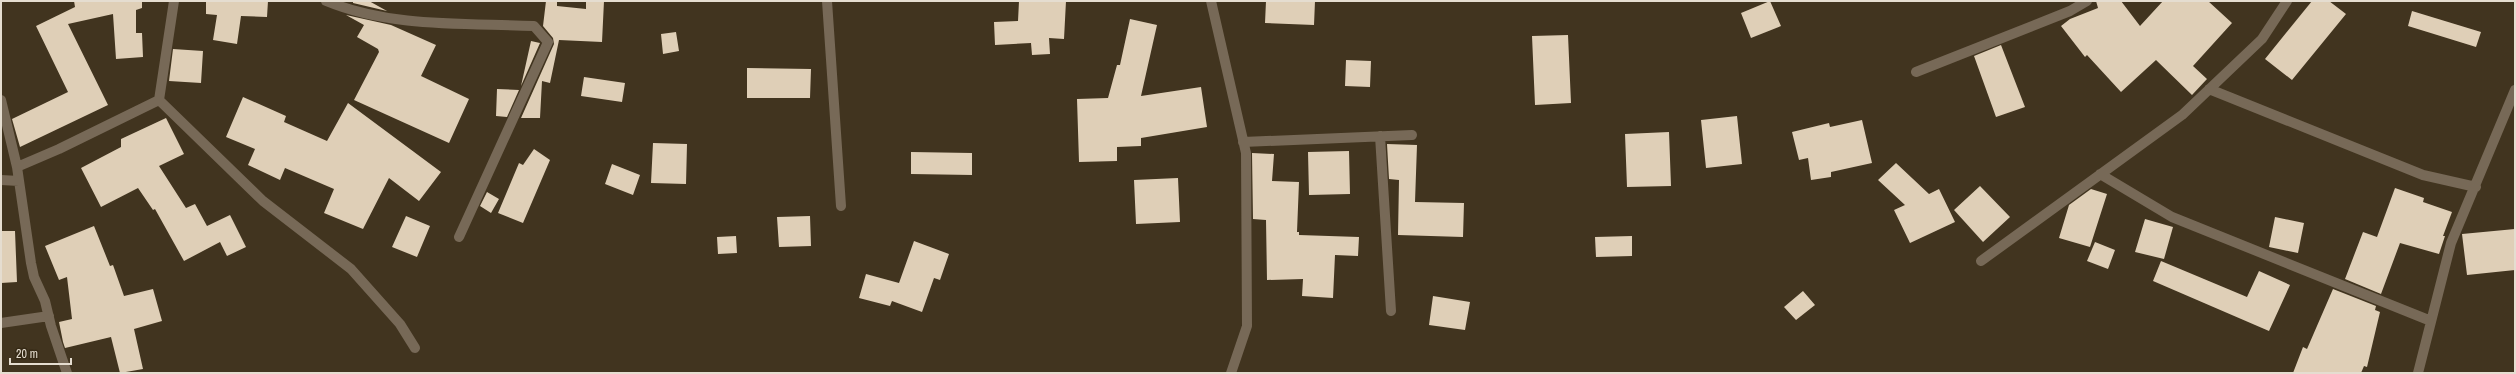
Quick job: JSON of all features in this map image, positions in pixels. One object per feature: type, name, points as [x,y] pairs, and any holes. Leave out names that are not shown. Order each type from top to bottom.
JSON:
[{"type":"street","points":[[159,100],[174,1]]},
{"type":"street","points":[[326,1],[345,9],[418,22],[534,26],[548,42],[459,237]]},
{"type":"street","points":[[828,1],[841,206]]},
{"type":"street","points":[[1211,1],[1246,153],[1247,326],[1231,373]]},
{"type":"street","points":[[1916,72],[2070,11],[2087,1]]},
{"type":"street","points":[[1981,261],[2182,115],[2262,39],[2288,1]]},
{"type":"street","points":[[2209,89],[2423,175],[2476,187]]},
{"type":"street","points":[[2418,373],[2451,243],[2476,187],[2515,90]]},
{"type":"street","points":[[1,100],[17,167],[30,263],[34,277],[45,301],[67,373]]},
{"type":"street","points":[[17,167],[59,149],[159,100]]},
{"type":"street","points":[[159,100],[263,201],[351,269],[400,324],[415,348]]},
{"type":"street","points":[[1243,142],[1412,135]]},
{"type":"street","points":[[1380,136],[1391,311]]},
{"type":"street","points":[[2100,174],[2172,217],[2431,321]]},
{"type":"street","points":[[1,180],[19,181]]},
{"type":"street","points":[[1,323],[49,316]]},
{"type":"building","points":[[74,1],[142,1],[142,8],[136,10],[136,33],[142,33],[143,57],[116,59],[113,14],[68,24],[108,105],[20,147],[12,119],[68,92],[36,26],[75,7]]},
{"type":"building","points":[[206,1],[268,1],[267,17],[241,16],[237,44],[213,40],[217,15],[206,14]]},
{"type":"building","points":[[353,1],[369,1],[387,11],[353,3]]},
{"type":"building","points":[[546,1],[557,1],[557,6],[586,9],[586,1],[604,1],[602,42],[559,40],[550,83],[542,81],[540,118],[521,118],[554,44],[553,38],[543,26]]},
{"type":"building","points":[[1019,1],[1066,1],[1064,39],[1049,38],[1050,54],[1032,55],[1031,43],[995,45],[994,22],[1018,21]]},
{"type":"building","points":[[1266,1],[1315,1],[1314,25],[1265,23]]},
{"type":"building","points":[[1770,1],[1781,26],[1751,38],[1741,13]]},
{"type":"building","points":[[2096,1],[2121,1],[2140,26],[2163,1],[2208,1],[2232,23],[2193,66],[2207,79],[2192,95],[2156,60],[2121,92],[2087,55],[2085,57],[2061,26],[2070,19],[2098,8]]},
{"type":"building","points":[[2312,1],[2329,1],[2346,14],[2292,80],[2265,59]]},
{"type":"building","points":[[2412,11],[2481,32],[2476,47],[2408,26]]},
{"type":"building","points":[[346,15],[391,25],[436,45],[421,76],[469,99],[449,143],[354,100],[379,52],[378,49],[357,37],[364,25]]},
{"type":"building","points":[[1130,19],[1157,25],[1141,96],[1201,87],[1207,127],[1141,138],[1141,146],[1117,147],[1117,161],[1079,162],[1077,99],[1108,98],[1117,65],[1120,65]]},
{"type":"building","points":[[676,32],[679,51],[663,54],[661,34]]},
{"type":"building","points":[[1568,35],[1571,103],[1535,105],[1532,36]]},
{"type":"building","points":[[531,41],[540,43],[521,86]]},
{"type":"building","points":[[2001,45],[2025,107],[1996,117],[1974,56]]},
{"type":"building","points":[[173,49],[203,51],[201,83],[169,81]]},
{"type":"building","points":[[1346,60],[1371,61],[1370,87],[1345,86]]},
{"type":"building","points":[[747,68],[811,69],[810,98],[747,98]]},
{"type":"building","points":[[584,77],[625,83],[622,102],[581,96]]},
{"type":"building","points":[[497,89],[519,90],[507,117],[496,116]]},
{"type":"building","points":[[243,97],[286,116],[284,122],[327,141],[348,103],[441,172],[419,201],[389,178],[363,229],[324,213],[334,189],[285,168],[280,180],[248,165],[255,149],[226,137]]},
{"type":"building","points":[[1737,116],[1742,164],[1706,168],[1701,120]]},
{"type":"building","points":[[166,118],[184,154],[159,166],[186,208],[195,204],[207,226],[230,215],[246,247],[227,256],[220,242],[184,261],[155,209],[153,210],[138,188],[101,207],[81,168],[121,147],[121,139]]},
{"type":"building","points":[[1862,120],[1872,163],[1831,172],[1831,177],[1811,180],[1808,158],[1799,160],[1792,132],[1829,123],[1830,127]]},
{"type":"building","points":[[1669,132],[1671,186],[1627,187],[1625,134]]},
{"type":"building","points":[[653,143],[687,144],[686,184],[651,183]]},
{"type":"building","points":[[1387,144],[1417,145],[1415,202],[1464,203],[1463,237],[1398,235],[1399,180],[1389,179]]},
{"type":"building","points":[[534,149],[550,160],[523,223],[498,213],[519,163],[523,165]]},
{"type":"building","points":[[1349,151],[1350,194],[1309,195],[1308,152]]},
{"type":"building","points":[[911,152],[972,153],[972,175],[911,174]]},
{"type":"building","points":[[1252,153],[1274,154],[1272,181],[1299,182],[1297,232],[1299,232],[1299,235],[1359,237],[1358,256],[1335,255],[1333,298],[1302,296],[1303,279],[1267,280],[1266,220],[1253,219]]},
{"type":"building","points":[[1896,163],[1929,194],[1939,189],[1955,222],[1910,243],[1894,210],[1905,205],[1878,180]]},
{"type":"building","points":[[612,164],[640,175],[633,195],[605,184]]},
{"type":"building","points":[[1178,178],[1180,222],[1136,224],[1134,180]]},
{"type":"building","points":[[1980,186],[2010,217],[1983,242],[1954,210]]},
{"type":"building","points":[[2395,188],[2424,198],[2423,202],[2452,212],[2443,236],[2445,236],[2439,254],[2400,243],[2381,294],[2345,279],[2363,232],[2377,237]]},
{"type":"building","points":[[2091,189],[2107,194],[2090,247],[2059,238],[2069,205]]},
{"type":"building","points":[[487,192],[499,199],[491,213],[480,206]]},
{"type":"building","points":[[406,216],[430,226],[417,257],[392,247]]},
{"type":"building","points":[[810,216],[811,246],[779,247],[777,217]]},
{"type":"building","points":[[2275,217],[2304,223],[2298,253],[2269,247]]},
{"type":"building","points":[[2145,219],[2173,227],[2164,259],[2135,252]]},
{"type":"building","points":[[94,226],[110,266],[113,265],[124,296],[153,289],[162,321],[134,329],[143,369],[120,373],[111,337],[65,348],[59,322],[72,319],[67,277],[59,280],[45,246]]},
{"type":"building","points":[[2515,229],[2515,270],[2467,275],[2462,234]]},
{"type":"building","points":[[1,231],[15,231],[17,282],[1,283]]},
{"type":"building","points":[[736,236],[737,253],[718,254],[717,237]]},
{"type":"building","points":[[1632,236],[1632,256],[1596,257],[1595,237]]},
{"type":"building","points":[[914,241],[949,254],[940,280],[934,278],[922,312],[892,301],[890,306],[859,298],[866,274],[899,283]]},
{"type":"building","points":[[2095,242],[2115,250],[2108,269],[2087,261]]},
{"type":"building","points":[[2161,261],[2247,297],[2259,271],[2290,285],[2269,331],[2153,281]]},
{"type":"building","points":[[2333,289],[2376,306],[2375,310],[2380,312],[2367,367],[2364,366],[2361,373],[2293,373],[2303,347],[2307,349]]},
{"type":"building","points":[[1803,291],[1815,305],[1796,320],[1784,307]]},
{"type":"building","points":[[1433,296],[1470,302],[1465,330],[1429,325]]}]
